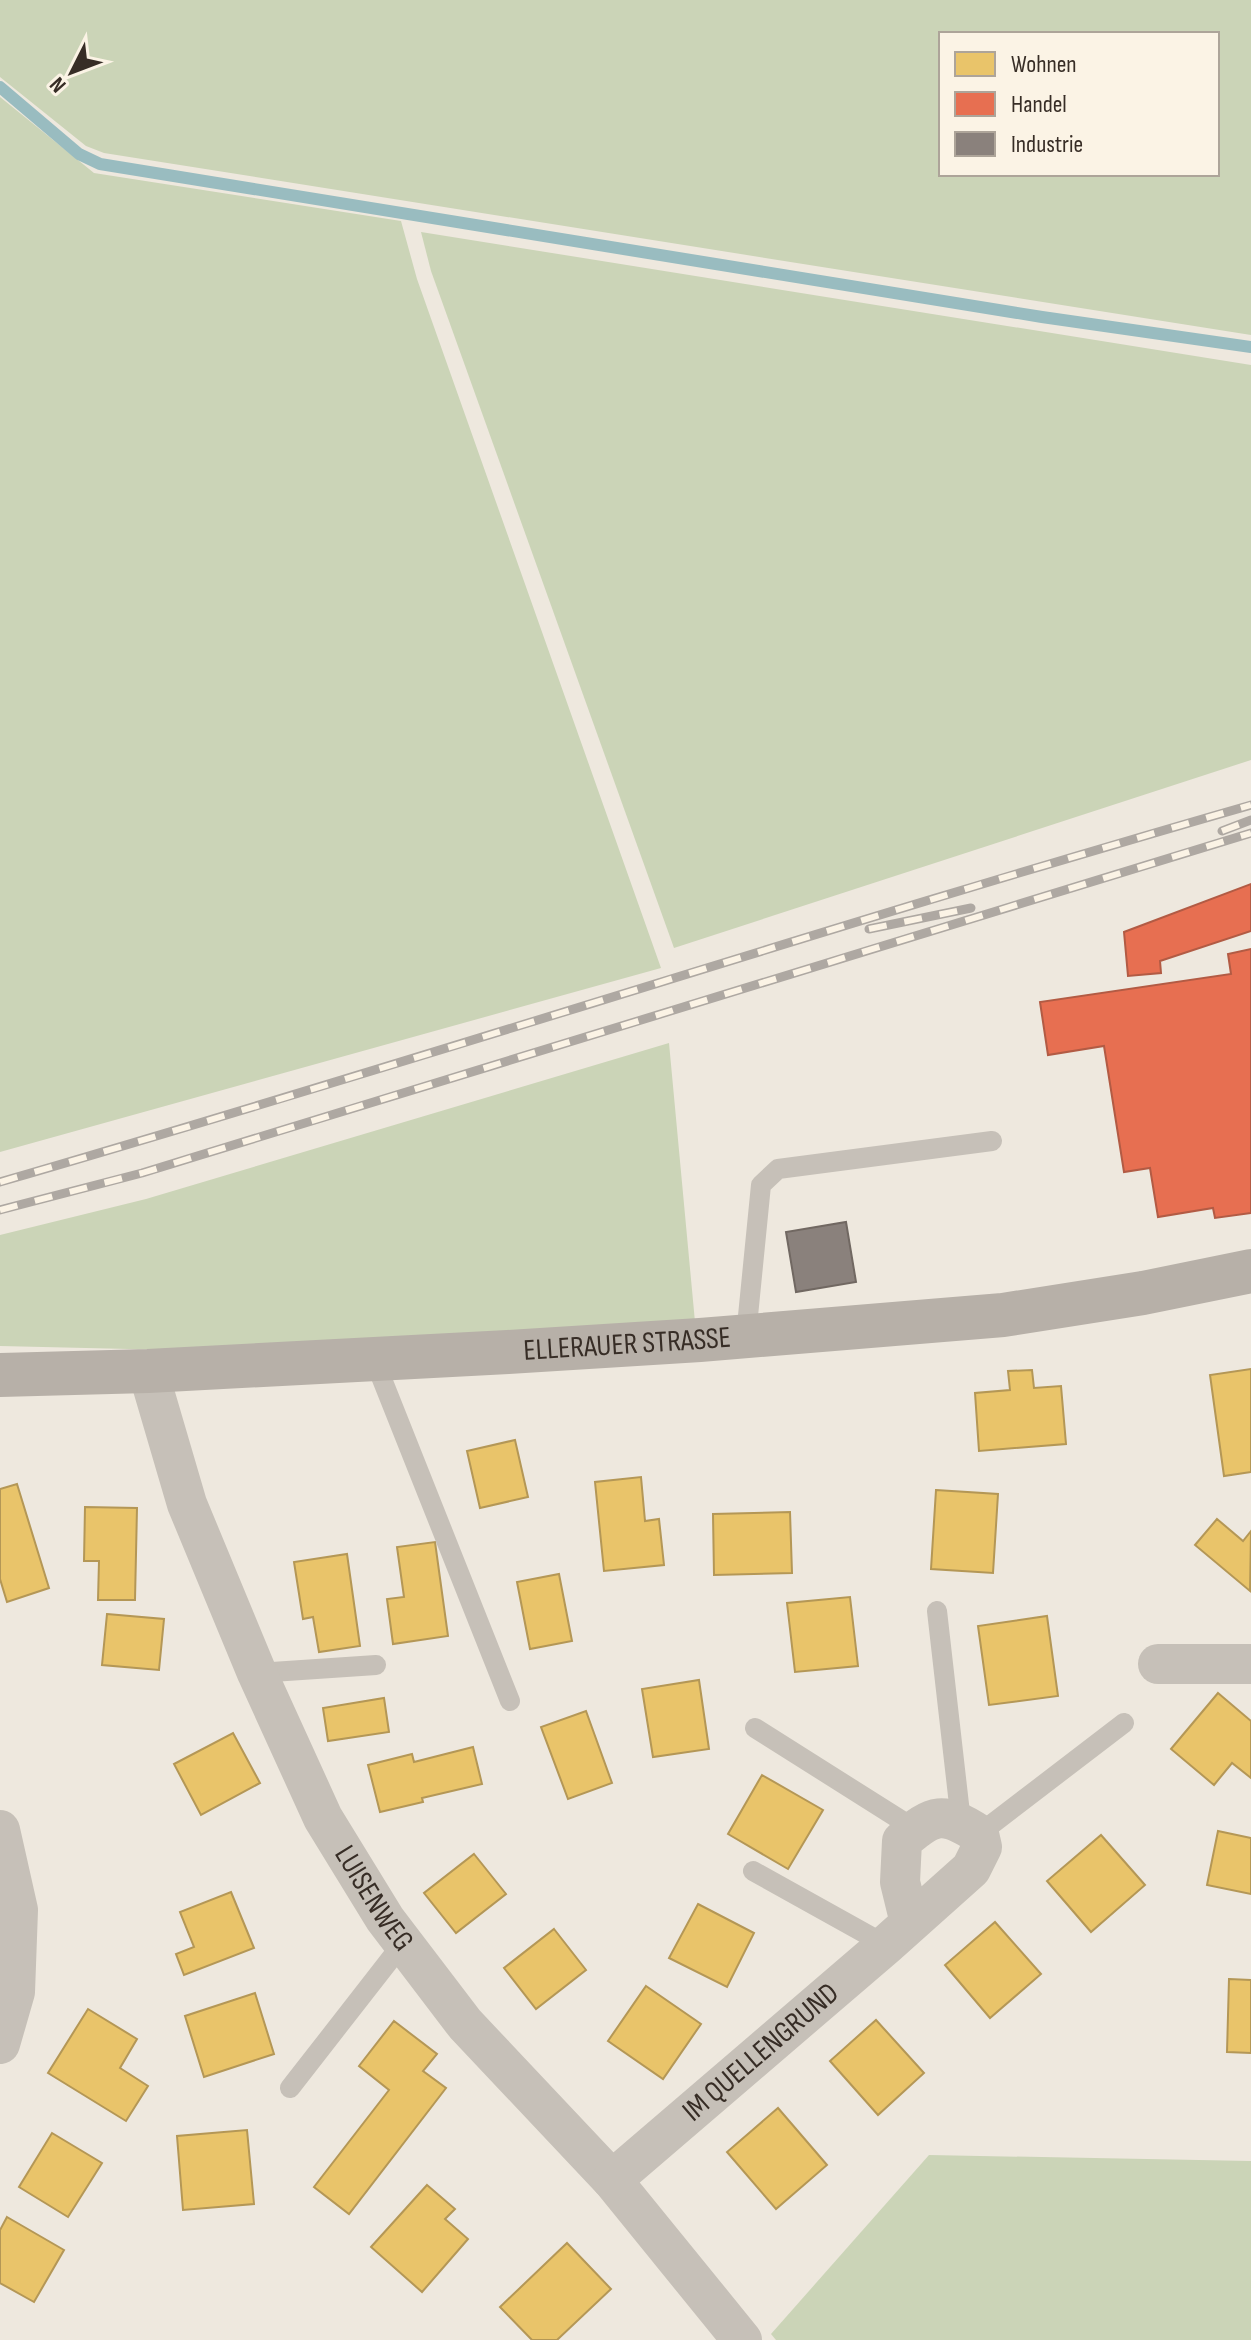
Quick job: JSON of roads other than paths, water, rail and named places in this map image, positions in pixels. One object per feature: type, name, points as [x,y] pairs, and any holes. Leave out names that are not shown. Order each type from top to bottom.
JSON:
[{"type":"main road","name":"ELLERAUER STRASSE","points":[[0,1375],[374,1359],[746,1336],[1003,1315],[1143,1293],[1251,1271]]},
{"type":"street","name":"LUISENWEG","points":[[148,1371],[187,1504],[257,1673],[323,1818],[403,1943],[465,2024],[612,2180],[742,2340]]},
{"type":"street","points":[[1158,1664],[1251,1664]]},
{"type":"street","points":[[898,1934],[902,1841],[925,1821],[945,1818],[970,1828]]},
{"type":"street","name":"IM QUELLENGRUND","points":[[612,2180],[971,1869],[982,1847],[970,1828]]},
{"type":"street","points":[[0,1830],[18,1910],[15,1992],[0,2044]]},
{"type":"lane","points":[[746,1336],[761,1185],[778,1169],[992,1141]]},
{"type":"lane","points":[[374,1359],[510,1701]]},
{"type":"lane","points":[[937,1611],[970,1828],[1124,1723]]},
{"type":"lane","points":[[257,1673],[376,1665]]},
{"type":"lane","points":[[755,1728],[915,1829]]},
{"type":"lane","points":[[753,1871],[898,1934]]},
{"type":"lane","points":[[290,2088],[403,1943]]},
{"type":"waterway","points":[[0,87],[79,154],[100,164],[1042,317],[1251,347]]},
{"type":"railway","points":[[0,1182],[1251,805]]},
{"type":"railway","points":[[1222,831],[1251,820]]},
{"type":"railway","points":[[0,1210],[142,1173],[1251,833]]},
{"type":"railway","points":[[869,929],[971,908]]}]
